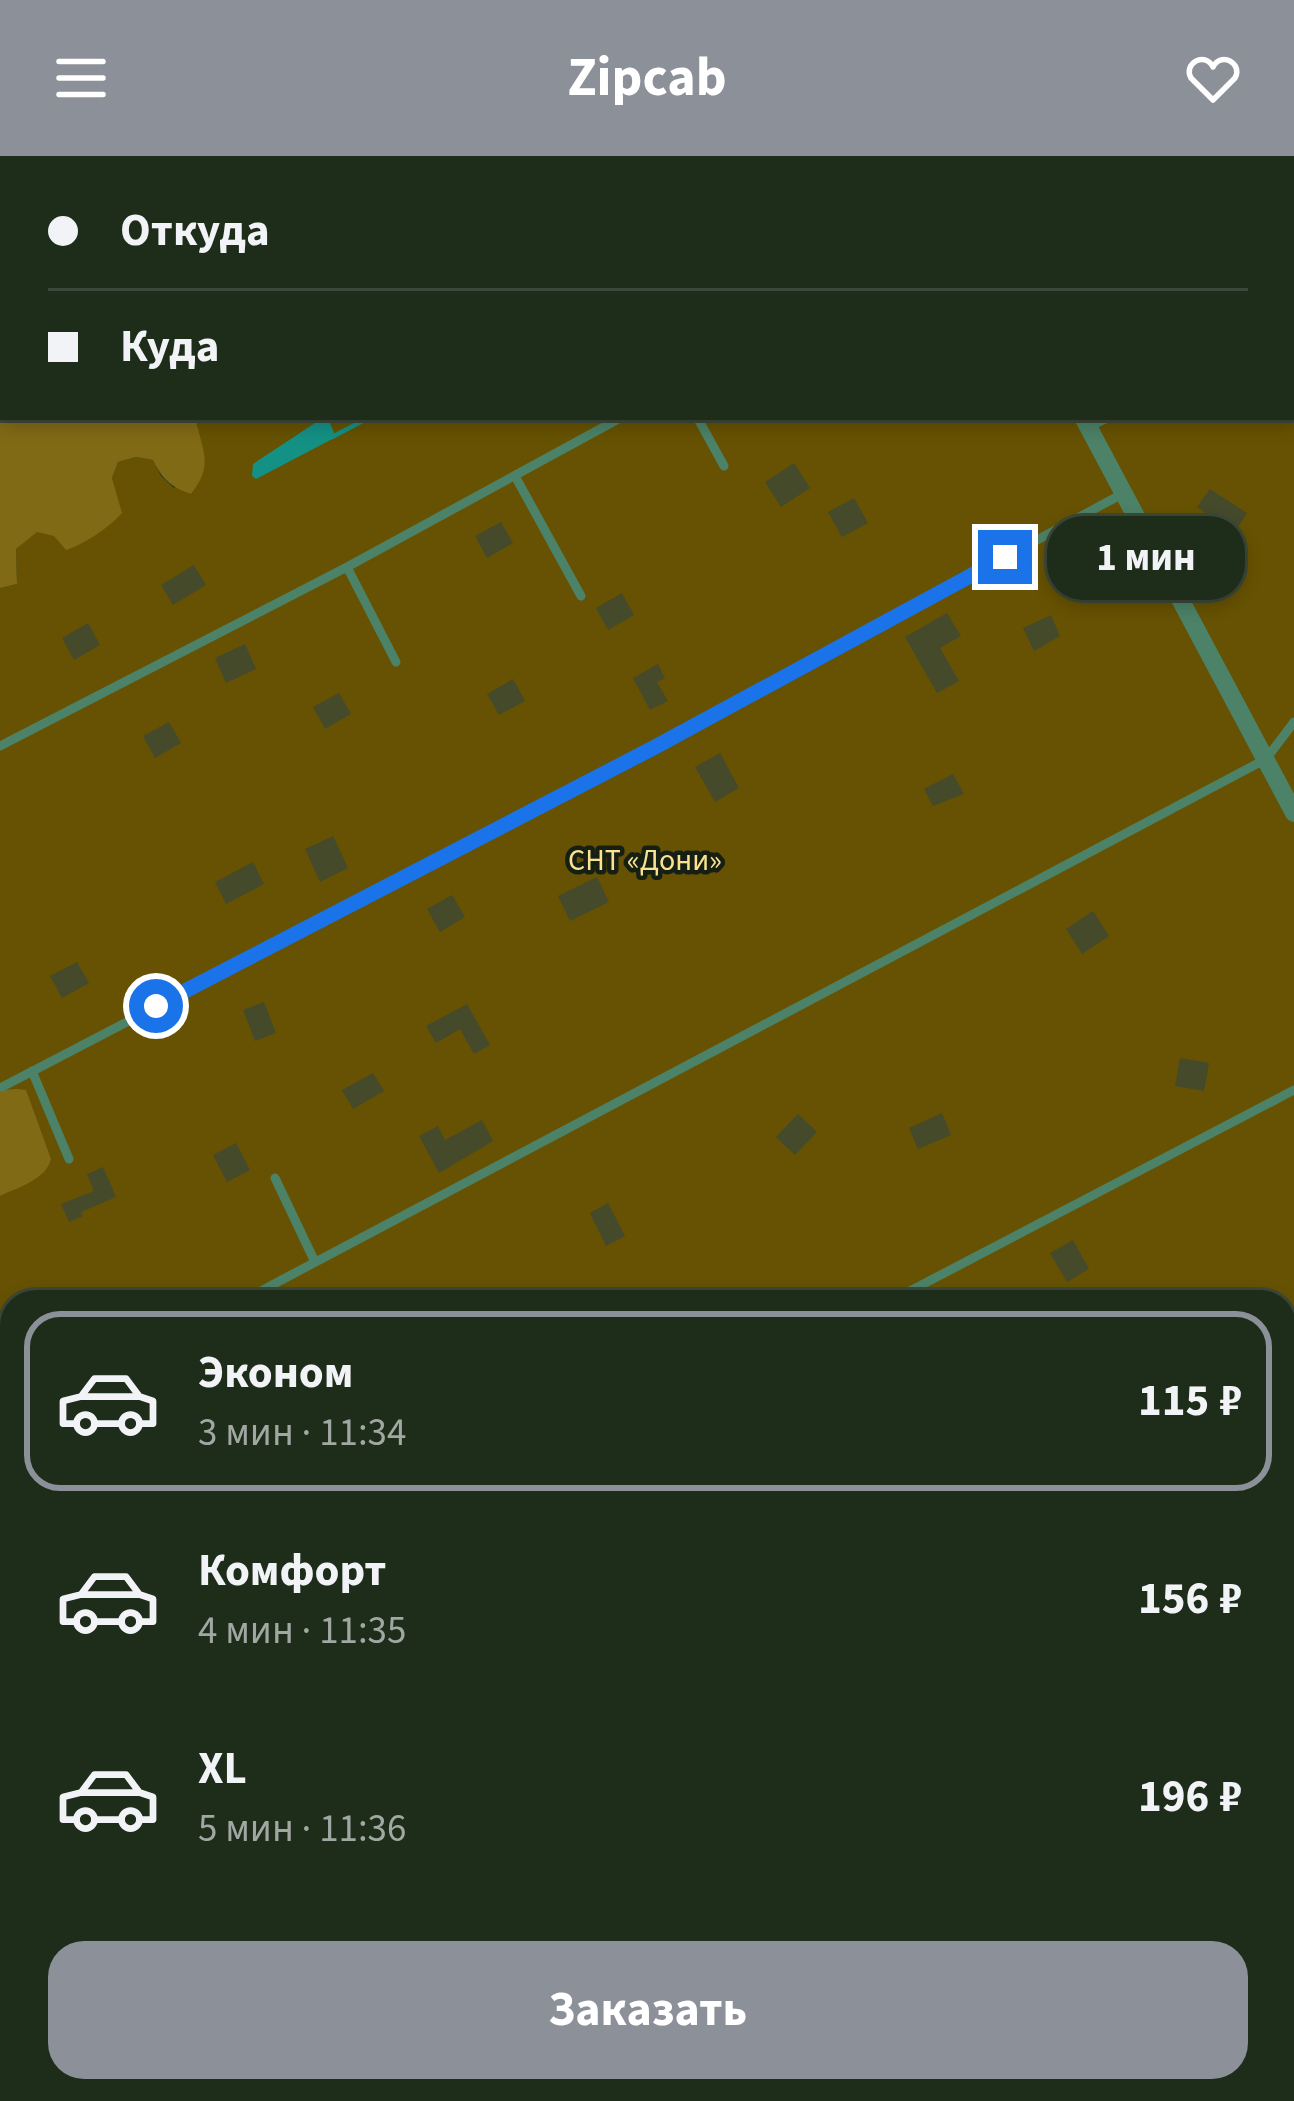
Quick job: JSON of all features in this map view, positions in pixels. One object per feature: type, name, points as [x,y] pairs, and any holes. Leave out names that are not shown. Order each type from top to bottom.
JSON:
[{"type":"street","points":[[1086,422],[1294,813]]},
{"type":"lane","points":[[0,746],[617,420]]},
{"type":"lane","points":[[699,420],[724,466]]},
{"type":"lane","points":[[515,476],[581,596]]},
{"type":"lane","points":[[2,1087],[655,747],[1122,494]]},
{"type":"lane","points":[[346,567],[396,662]]},
{"type":"lane","points":[[262,1290],[1266,759],[1294,722]]},
{"type":"lane","points":[[32,1071],[69,1159]]},
{"type":"lane","points":[[912,1290],[1294,1090]]},
{"type":"lane","points":[[275,1178],[315,1262]]},
{"type":"green space","name":"СНТ «Дони»","points":[[197,420],[1294,420],[1294,1290],[0,1290],[0,588],[17,584],[16,549],[37,531],[82,534],[104,527],[121,513],[112,478],[118,462],[136,457],[153,460],[174,488]]},
{"type":"shaded area","points":[[0,420],[197,420],[205,464],[191,494],[168,482],[153,460],[136,457],[118,462],[112,478],[122,513],[96,535],[66,550],[54,536],[37,532],[16,549],[17,584],[0,588]]},
{"type":"shaded area","points":[[0,1090],[26,1090],[51,1159],[37,1178],[0,1196]]},
{"type":"water","points":[[318,421],[329,421],[336,437],[256,479],[252,476],[253,464]]},
{"type":"building","points":[[794,463],[810,488],[781,507],[765,482]]},
{"type":"building","points":[[1210,489],[1247,513],[1235,532],[1197,507]]},
{"type":"building","points":[[854,498],[868,523],[842,537],[828,512]]},
{"type":"building","points":[[501,522],[513,543],[487,558],[475,536]]},
{"type":"building","points":[[194,565],[206,585],[173,605],[161,585]]},
{"type":"building","points":[[622,593],[634,615],[608,630],[596,608]]},
{"type":"building","points":[[947,613],[961,636],[940,648],[959,681],[937,693],[905,637]]},
{"type":"building","points":[[1051,615],[1060,636],[1034,651],[1023,628]]},
{"type":"building","points":[[88,623],[100,645],[74,660],[62,638]]},
{"type":"building","points":[[245,644],[256,669],[226,683],[215,658]]},
{"type":"building","points":[[658,664],[665,678],[657,682],[668,701],[650,710],[633,678]]},
{"type":"building","points":[[513,679],[525,701],[499,715],[487,694]]},
{"type":"building","points":[[339,693],[351,714],[325,729],[313,707]]},
{"type":"building","points":[[169,722],[181,743],[155,758],[143,736]]},
{"type":"building","points":[[720,753],[739,788],[715,802],[695,767]]},
{"type":"building","points":[[953,774],[964,794],[933,806],[924,789]]},
{"type":"building","points":[[333,836],[348,868],[320,882],[305,849]]},
{"type":"building","points":[[253,862],[264,884],[226,904],[215,882]]},
{"type":"building","points":[[597,877],[609,902],[570,921],[558,896]]},
{"type":"building","points":[[452,895],[465,917],[440,932],[427,909]]},
{"type":"building","points":[[1093,911],[1109,936],[1082,954],[1066,929]]},
{"type":"building","points":[[77,962],[89,983],[62,998],[50,976]]},
{"type":"building","points":[[264,1002],[276,1033],[255,1041],[243,1010]]},
{"type":"building","points":[[467,1004],[490,1045],[474,1054],[460,1029],[436,1043],[426,1026]]},
{"type":"building","points":[[1180,1058],[1209,1063],[1204,1091],[1175,1086]]},
{"type":"building","points":[[373,1073],[384,1091],[353,1109],[342,1090]]},
{"type":"building","points":[[942,1113],[951,1135],[918,1149],[909,1128]]},
{"type":"building","points":[[798,1114],[817,1132],[795,1155],[776,1137]]},
{"type":"building","points":[[482,1120],[493,1141],[439,1173],[419,1136],[438,1126],[445,1140]]},
{"type":"building","points":[[236,1143],[250,1170],[227,1182],[213,1155]]},
{"type":"building","points":[[103,1167],[116,1197],[69,1222],[61,1204],[94,1191],[87,1174]]},
{"type":"building","points":[[608,1203],[625,1236],[606,1246],[590,1213]]},
{"type":"building","points":[[1073,1240],[1089,1269],[1067,1282],[1050,1253]]},
{"type":"waterway","points":[[332,437],[364,420]]},
{"type":"route","points":[[156,1006],[655,747],[1005,557]]}]
